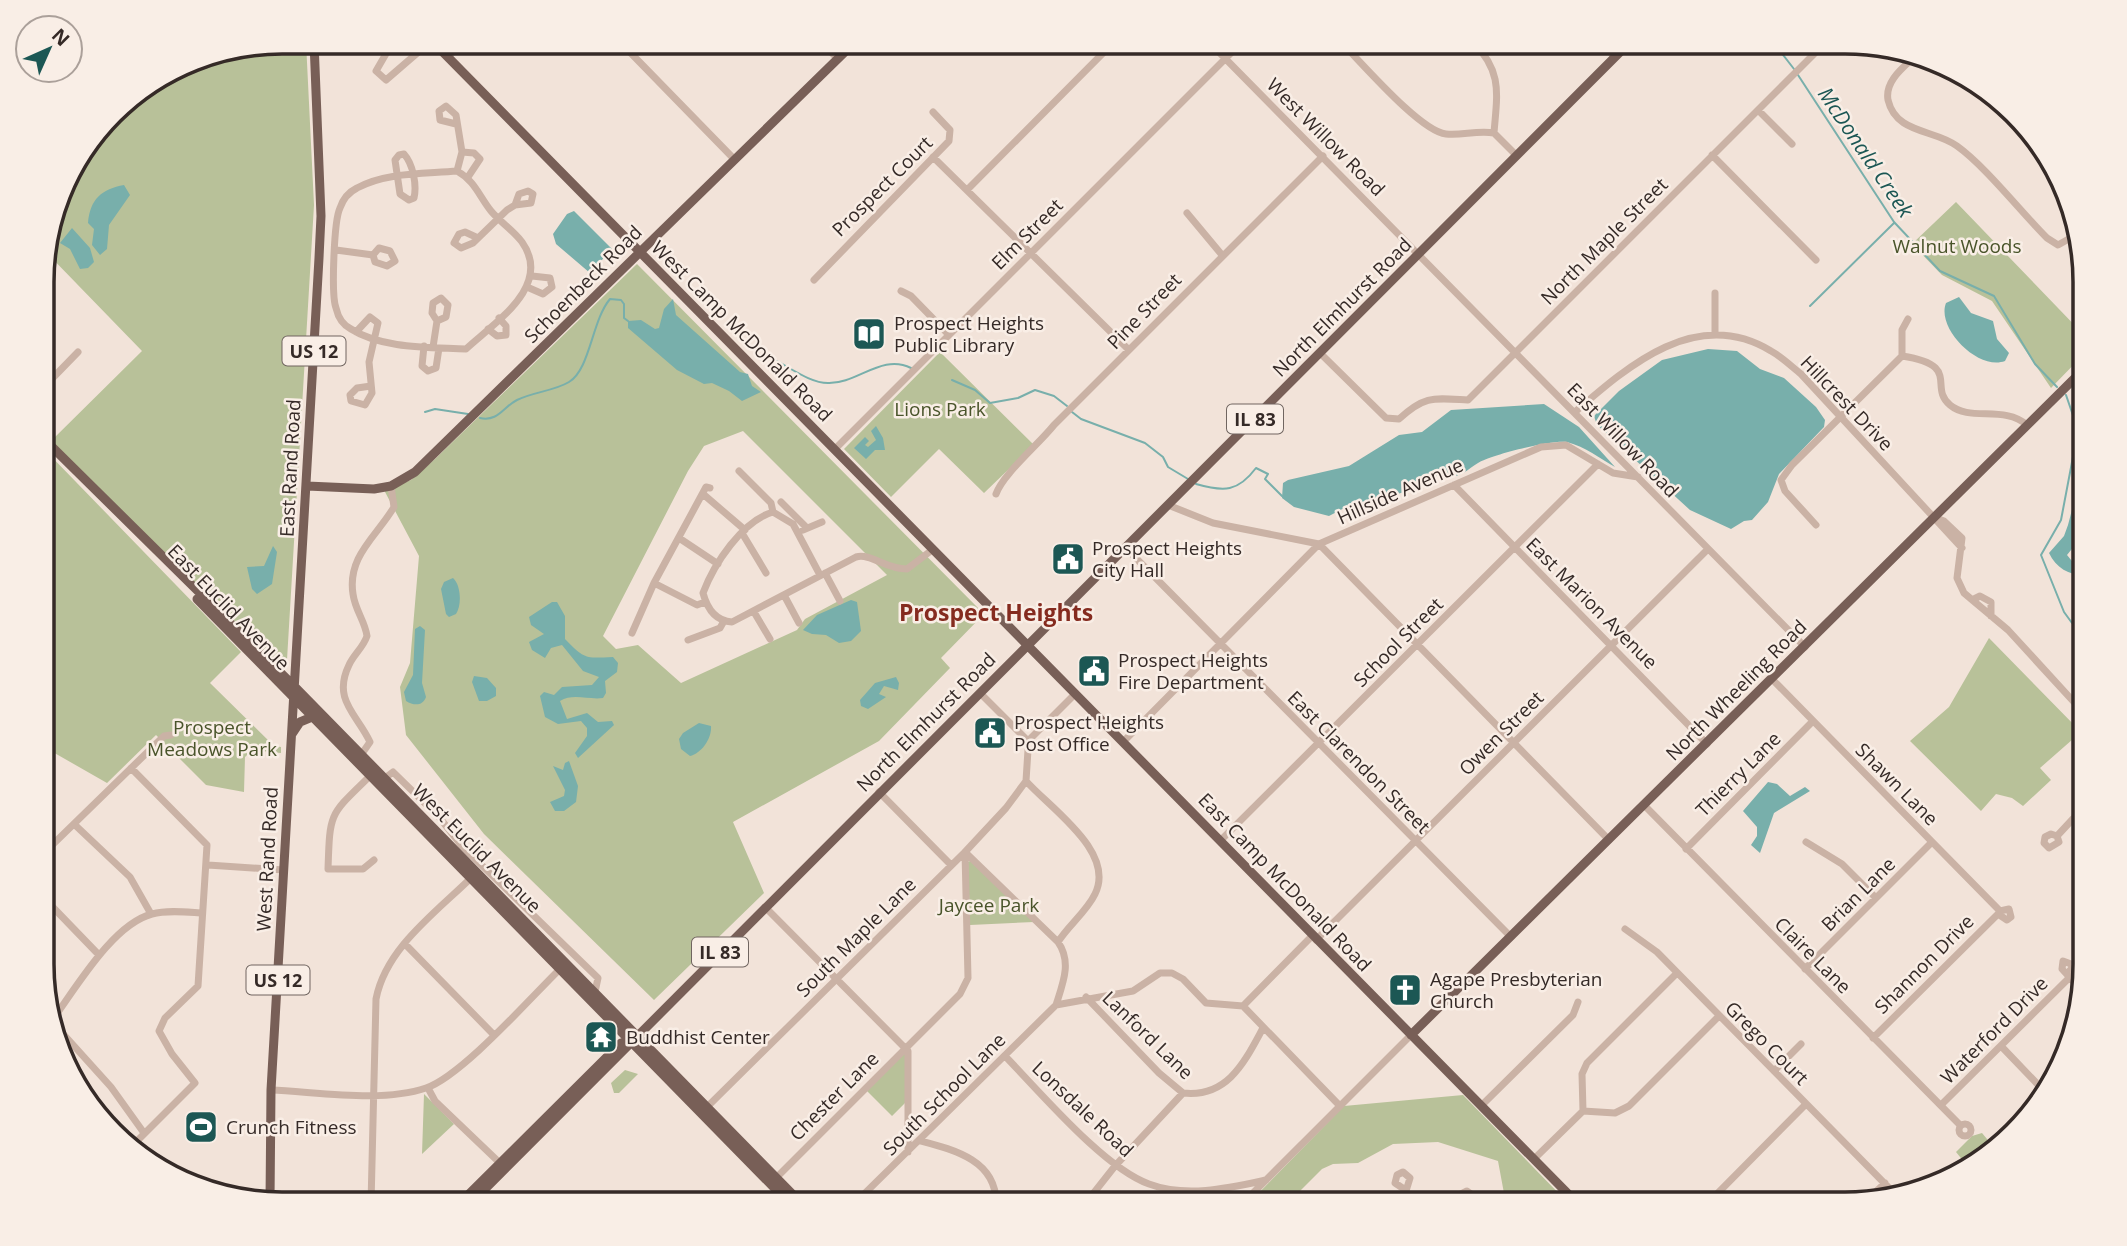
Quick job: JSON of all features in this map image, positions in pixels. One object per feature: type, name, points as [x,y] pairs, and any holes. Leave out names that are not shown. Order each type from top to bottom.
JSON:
[{"type":"main road","name":"East Rand Road","points":[[294,686],[321,216],[314,54]]},
{"type":"main road","name":"West Camp McDonald Road","points":[[445,54],[1028,645]]},
{"type":"main road","name":"Schoenbeck Road","points":[[307,486],[374,489],[391,486],[415,472],[844,54]]},
{"type":"main road","name":"North Elmhurst Road","points":[[481,1192],[621,1043],[633,1037],[981,693],[1618,54]]},
{"type":"main road","name":"North Wheeling Road","points":[[1411,1035],[1937,518],[2072,381]]},
{"type":"main road","name":"East Euclid Avenue","points":[[54,449],[142,539],[294,686]]},
{"type":"main road","name":"East Euclid Avenue","points":[[142,539],[293,698]]},
{"type":"main road","name":"East Camp McDonald Road","points":[[1028,645],[1565,1191]]},
{"type":"main road","points":[[273,666],[287,666],[296,656]]},
{"type":"main road","name":"West Euclid Avenue","points":[[294,686],[361,755],[381,781],[633,1037]]},
{"type":"main road","name":"West Rand Road","points":[[270,1191],[271,1090],[294,686]]},
{"type":"main road","name":"West Euclid Avenue","points":[[293,698],[370,776],[381,781]]},
{"type":"main road","points":[[291,735],[300,722],[312,717]]},
{"type":"main road","name":"West Euclid Avenue","points":[[563,966],[595,992],[633,1037]]},
{"type":"main road","points":[[633,1037],[789,1192]]},
{"type":"main road","name":"North Elmhurst Road","points":[[473,1192],[503,1166]]},
{"type":"main road","points":[[774,1178],[782,1192]]},
{"type":"street","points":[[386,54],[376,71],[386,80],[417,54]]},
{"type":"street","points":[[448,57],[451,54]]},
{"type":"street","points":[[632,54],[735,160]]},
{"type":"street","points":[[832,54],[838,60]]},
{"type":"street","points":[[967,190],[1102,54]]},
{"type":"street","name":"West Willow Road","points":[[1221,54],[1419,255]]},
{"type":"street","name":"Elm Street","points":[[835,449],[1229,54]]},
{"type":"street","points":[[1353,54],[1425,126],[1446,135],[1477,130],[1494,133],[1516,155]]},
{"type":"street","points":[[1485,54],[1497,76],[1494,133]]},
{"type":"street","points":[[1612,54],[1615,57]]},
{"type":"street","name":"North Maple Street","points":[[1321,354],[1386,418],[1399,419],[1418,402],[1433,398],[1468,400],[1814,54]]},
{"type":"street","points":[[1908,63],[1890,84],[1888,98],[1893,111],[1905,124],[1958,146],[2047,238],[2059,245],[2068,239]]},
{"type":"street","points":[[1758,110],[1792,144]]},
{"type":"street","name":"Prospect Court","points":[[814,280],[949,141],[950,130],[933,112]]},
{"type":"street","points":[[456,124],[462,152],[457,171]]},
{"type":"street","points":[[462,152],[474,153],[480,159],[468,177]]},
{"type":"street","points":[[399,155],[407,157],[412,174],[415,193],[409,200],[400,194],[395,160],[399,155]]},
{"type":"street","points":[[1712,155],[1816,260]]},
{"type":"street","name":"Pine Street","points":[[996,494],[1000,484],[1036,448],[1054,425],[1323,156]]},
{"type":"street","points":[[933,157],[1129,350]]},
{"type":"street","points":[[457,171],[468,177],[521,242],[530,258],[532,276],[527,287],[466,349],[374,339],[356,332],[341,320],[335,307],[336,221],[345,197],[357,188],[397,176],[457,171]]},
{"type":"street","points":[[478,237],[515,205]]},
{"type":"street","points":[[1187,213],[1222,255]]},
{"type":"street","points":[[336,250],[373,255]]},
{"type":"street","name":"East Willow Road","points":[[1419,255],[1805,647]]},
{"type":"street","points":[[527,287],[543,294],[552,287],[550,278],[532,276]]},
{"type":"street","points":[[901,291],[911,296],[949,335]]},
{"type":"street","points":[[1715,293],[1715,333]]},
{"type":"street","points":[[356,332],[364,320],[370,317],[375,318],[378,323],[369,362],[371,386]]},
{"type":"street","points":[[488,329],[497,337],[506,335],[506,326],[499,318]]},
{"type":"street","points":[[1816,525],[1785,491],[1781,480],[1902,356],[1902,330],[1908,319]]},
{"type":"street","points":[[432,347],[438,321]]},
{"type":"street","name":"Hillcrest Drive","points":[[1575,412],[1612,380],[1651,353],[1681,339],[1715,333],[1746,340],[1770,350],[1801,374],[1839,419],[1937,518],[1962,538],[1957,578],[1964,593],[1992,616],[2072,700]]},
{"type":"street","points":[[54,377],[78,352]]},
{"type":"street","points":[[1902,356],[1923,359],[1934,366],[1942,379],[1944,396],[1949,405],[1961,411],[2016,416],[2027,425]]},
{"type":"street","name":"Hillside Avenue","points":[[1168,505],[1213,523],[1319,544],[1541,447],[1566,445],[1613,473],[1638,477]]},
{"type":"street","name":"School Street","points":[[1220,841],[1598,464]]},
{"type":"street","points":[[739,471],[771,503],[773,512]]},
{"type":"street","name":"East Marion Avenue","points":[[1454,485],[1707,744]]},
{"type":"street","points":[[361,755],[369,742],[347,709],[344,696],[349,665],[367,636],[352,592],[353,576],[360,552],[394,507],[391,486]]},
{"type":"street","points":[[632,633],[654,583],[706,486],[710,488]]},
{"type":"street","points":[[703,494],[743,531],[766,573]]},
{"type":"street","points":[[781,502],[803,530],[839,601]]},
{"type":"street","points":[[803,530],[787,517],[773,512],[761,515],[743,531],[718,565],[703,593],[705,602],[713,613],[724,621],[732,622],[861,555],[869,556],[884,566],[907,569],[932,550]]},
{"type":"street","points":[[803,530],[822,522]]},
{"type":"street","points":[[679,538],[718,565]]},
{"type":"street","points":[[1123,742],[1222,645],[1319,544],[1609,840]]},
{"type":"street","name":"East Clarendon Street","points":[[1126,548],[1511,937]]},
{"type":"street","name":"Owen Street","points":[[1243,1006],[1415,841],[1708,549]]},
{"type":"street","points":[[654,583],[697,605],[705,602]]},
{"type":"street","points":[[784,595],[799,623]]},
{"type":"street","points":[[754,611],[769,639]]},
{"type":"street","points":[[688,640],[720,628],[724,621]]},
{"type":"street","name":"Shawn Lane","points":[[1772,679],[1999,912]]},
{"type":"street","points":[[981,693],[1028,741],[1075,694]]},
{"type":"street","name":"Thierry Lane","points":[[1686,849],[1812,722]]},
{"type":"street","points":[[54,843],[164,736],[171,735]]},
{"type":"street","points":[[1028,750],[1026,781],[1090,846],[1098,862],[1100,877],[1095,896],[1058,942]]},
{"type":"street","points":[[131,768],[200,835],[207,845],[208,865],[200,913],[198,986],[165,1018],[159,1031],[172,1055],[195,1083],[138,1140]]},
{"type":"street","points":[[381,781],[393,772],[439,817],[463,846],[598,978],[595,992]]},
{"type":"street","points":[[370,776],[335,811],[330,822],[328,869],[363,869],[374,860]]},
{"type":"street","name":"South Maple Lane","points":[[705,1109],[965,852],[1006,808],[1026,781]]},
{"type":"street","points":[[879,792],[951,865]]},
{"type":"street","name":"Claire Lane","points":[[1644,805],[1960,1125]]},
{"type":"street","points":[[2057,835],[2072,819]]},
{"type":"street","points":[[74,824],[130,877],[151,914]]},
{"type":"street","points":[[1806,842],[1842,864],[1876,898]]},
{"type":"street","name":"Brian Lane","points":[[1805,969],[1932,842]]},
{"type":"street","points":[[965,852],[1058,942],[1065,952],[1065,973],[1056,1005],[1133,991],[1160,973],[1172,973],[1183,979],[1206,1003],[1243,1006],[1339,1105]]},
{"type":"street","name":"Chester Lane","points":[[774,1178],[960,994],[968,978],[965,852]]},
{"type":"street","points":[[208,865],[284,870]]},
{"type":"street","points":[[371,1192],[378,988],[388,964],[474,875]]},
{"type":"street","points":[[765,906],[905,1047],[909,1056],[908,1152]]},
{"type":"street","points":[[54,908],[99,955]]},
{"type":"street","name":"Shannon Drive","points":[[1873,1038],[1999,912]]},
{"type":"street","points":[[59,1010],[99,955],[130,925],[151,914],[200,913]]},
{"type":"street","name":"Grego Court","points":[[1625,929],[1657,952],[1718,1017],[1889,1187]]},
{"type":"street","points":[[405,944],[494,1034]]},
{"type":"street","points":[[271,1090],[402,1094],[428,1088],[460,1067],[563,966]]},
{"type":"street","points":[[1534,1159],[1583,1111],[1582,1074],[1587,1063],[1676,974]]},
{"type":"street","name":"Waterford Drive","points":[[1941,1105],[2068,976],[2072,980]]},
{"type":"street","name":"Lanford Lane","points":[[1086,998],[1159,1073],[1186,1094]]},
{"type":"street","points":[[1482,1105],[1573,1015],[1578,1002]]},
{"type":"street","name":"South School Lane","points":[[867,1192],[1056,1005]]},
{"type":"street","points":[[1583,1111],[1615,1113],[1629,1106],[1718,1017]]},
{"type":"street","points":[[1095,1191],[1115,1166],[1186,1094],[1207,1092],[1240,1070],[1264,1028]]},
{"type":"street","points":[[1255,1191],[1411,1035]]},
{"type":"street","points":[[66,1037],[111,1087],[144,1133]]},
{"type":"street","points":[[1774,1071],[1801,1044]]},
{"type":"street","points":[[2001,1046],[2038,1085]]},
{"type":"street","name":"Lonsdale Road","points":[[1004,1056],[1115,1166],[1149,1184],[1183,1191],[1225,1189],[1266,1180]]},
{"type":"street","points":[[428,1088],[435,1101],[503,1166]]},
{"type":"street","points":[[1718,1191],[1806,1104]]},
{"type":"street","points":[[921,1141],[957,1151],[974,1160],[990,1175],[993,1192]]},
{"type":"street","points":[[1880,1188],[1885,1183]]},
{"type":"green space","points":[[307,54],[314,205],[287,660],[277,664],[54,444],[54,438],[142,351],[55,262],[66,209],[85,168],[111,132],[132,111],[168,85],[209,66],[237,59]]},
{"type":"green space","name":"Walnut Woods","points":[[1956,202],[2072,323],[2072,366],[2051,388],[1992,301],[1942,275],[1912,244]]},
{"type":"green space","points":[[637,264],[984,614],[941,658],[950,668],[879,741],[733,822],[764,893],[654,1000],[484,834],[406,735],[400,687],[410,663],[419,556],[384,490],[411,480]],"holes":[[[743,431],[887,575],[805,619],[797,630],[681,683],[638,645],[616,649],[603,636],[688,471],[704,446]]]},
{"type":"green space","name":"Lions Park","points":[[940,352],[1034,445],[984,493],[939,449],[891,497],[844,449]]},
{"type":"green space","name":"Prospect Meadows Park","points":[[54,459],[241,652],[210,683],[274,746],[281,747],[281,753],[252,750],[245,757],[244,792],[206,785],[156,735],[107,783],[54,753]]},
{"type":"green space","points":[[1989,638],[2072,723],[2072,740],[2040,768],[2051,780],[2023,806],[2012,798],[1996,794],[1981,811],[1910,741],[1949,707]]},
{"type":"green space","name":"Jaycee Park","points":[[972,860],[1034,922],[970,925],[968,862]]},
{"type":"green space","points":[[902,1054],[906,1054],[905,1103],[892,1116],[866,1090]]},
{"type":"green space","points":[[625,1070],[638,1074],[619,1093],[614,1093],[611,1083]]},
{"type":"green space","points":[[424,1094],[454,1124],[422,1154]]},
{"type":"green space","points":[[1463,1095],[1557,1191],[1504,1191],[1498,1161],[1438,1142],[1393,1144],[1358,1163],[1333,1164],[1322,1169],[1300,1191],[1260,1191],[1344,1106]]},
{"type":"green space","points":[[1982,1133],[1989,1141],[1962,1159],[1956,1152],[1972,1136]]},
{"type":"water","points":[[124,185],[130,195],[109,225],[107,249],[100,255],[92,245],[94,229],[88,223],[91,208],[103,192]]},
{"type":"water","points":[[574,211],[612,249],[590,273],[556,244],[553,234],[567,214]]},
{"type":"water","points":[[72,228],[90,248],[94,262],[88,268],[80,269],[70,249],[60,243]]},
{"type":"water","points":[[1959,297],[1971,313],[1993,321],[1997,339],[2009,353],[2005,361],[1983,360],[1972,354],[1953,335],[1947,324],[1946,303]]},
{"type":"water","points":[[673,299],[676,315],[740,372],[748,374],[752,386],[761,392],[742,401],[712,383],[704,384],[677,370],[628,328],[628,321],[641,320],[655,329],[659,328],[664,309]]},
{"type":"water","points":[[1708,349],[1737,351],[1760,369],[1784,378],[1816,407],[1825,420],[1824,427],[1779,474],[1768,502],[1752,520],[1744,521],[1731,529],[1690,510],[1597,425],[1594,416],[1619,391],[1662,360]]},
{"type":"water","points":[[1544,404],[1579,427],[1615,467],[1580,447],[1560,442],[1536,445],[1495,456],[1460,474],[1451,477],[1439,475],[1401,493],[1350,505],[1329,516],[1294,507],[1282,498],[1283,483],[1288,480],[1349,466],[1399,435],[1422,432],[1451,410]]},
{"type":"water","points":[[876,426],[883,438],[885,450],[875,450],[866,459],[854,448],[865,437],[869,441],[865,445],[868,447],[876,440],[871,431]]},
{"type":"water","points":[[2072,510],[2072,549],[2067,555],[2072,561],[2072,574],[2055,563],[2049,553],[2064,536]]},
{"type":"water","points":[[273,546],[277,552],[272,584],[257,594],[252,589],[247,567],[264,566]]},
{"type":"water","points":[[453,578],[458,585],[460,600],[456,614],[449,617],[441,589],[444,582]]},
{"type":"water","points":[[851,600],[857,602],[861,631],[851,641],[839,643],[826,635],[803,630],[817,615]]},
{"type":"water","points":[[552,602],[557,602],[565,616],[565,639],[572,646],[586,656],[613,657],[618,663],[617,672],[605,681],[606,693],[603,698],[575,697],[560,701],[567,719],[587,713],[598,722],[612,721],[614,725],[578,758],[575,753],[587,736],[587,728],[581,721],[558,724],[545,717],[540,696],[544,692],[554,695],[562,687],[592,685],[599,677],[583,671],[562,645],[551,648],[545,658],[532,650],[529,642],[544,634],[531,625],[529,617]]},
{"type":"water","points":[[420,626],[425,630],[422,683],[426,697],[420,704],[415,704],[406,701],[404,692],[413,675],[415,629]]},
{"type":"water","points":[[474,676],[487,678],[496,688],[496,696],[487,701],[479,701],[472,682]]},
{"type":"water","points":[[896,677],[898,690],[884,686],[879,694],[886,697],[868,709],[861,706],[860,700],[875,683]]},
{"type":"water","points":[[699,723],[711,726],[710,735],[702,748],[690,756],[681,749],[679,739],[683,733]]},
{"type":"water","points":[[569,761],[578,786],[576,802],[564,811],[555,811],[550,802],[564,796],[565,790],[553,766],[563,770],[565,763]]},
{"type":"water","points":[[1768,782],[1777,784],[1790,796],[1805,787],[1810,791],[1774,813],[1760,853],[1751,845],[1757,836],[1757,827],[1743,811]]},
{"type":"waterway","name":"McDonald Creek","points":[[1782,54],[1794,69]]},
{"type":"waterway","name":"McDonald Creek","points":[[1798,75],[1894,222],[1940,271],[1994,296],[2035,364],[2057,387]]},
{"type":"waterway","points":[[1810,306],[1894,223]]},
{"type":"waterway","points":[[480,418],[496,416],[517,400],[563,385],[576,376],[610,299],[621,300],[624,304],[624,318],[628,321]]},
{"type":"waterway","points":[[761,360],[768,357],[805,377],[828,383],[849,379],[890,364],[911,368]]},
{"type":"waterway","points":[[952,380],[975,390],[990,403],[1018,398],[1035,390],[1054,396],[1067,406]]},
{"type":"waterway","name":"McDonald Creek","points":[[2066,395],[2072,412]]},
{"type":"waterway","points":[[425,412],[435,409],[468,414]]},
{"type":"waterway","points":[[1072,412],[1081,419],[1145,443],[1163,457],[1168,467],[1188,479]]},
{"type":"waterway","name":"McDonald Creek","points":[[2072,462],[2061,520],[2041,555],[2064,612],[2072,623]]},
{"type":"waterway","points":[[1196,484],[1230,488],[1243,482],[1256,468],[1268,474],[1265,479],[1282,496]]},
{"type":"place","name":"Prospect Heights Public Library","points":[[869,334]]},
{"type":"place","name":"Prospect Heights City Hall","points":[[1068,559]]},
{"type":"place","name":"Prospect Heights Fire Department","points":[[1094,671]]},
{"type":"place","name":"Prospect Heights Post Office","points":[[990,733]]},
{"type":"place","name":"Agape Presbyterian Church","points":[[1405,990]]},
{"type":"place","name":"Buddhist Center","points":[[601,1037]]},
{"type":"place","name":"Crunch Fitness","points":[[201,1127]]},
{"type":"district","name":"Prospect Heights","points":[[996,612]]}]
